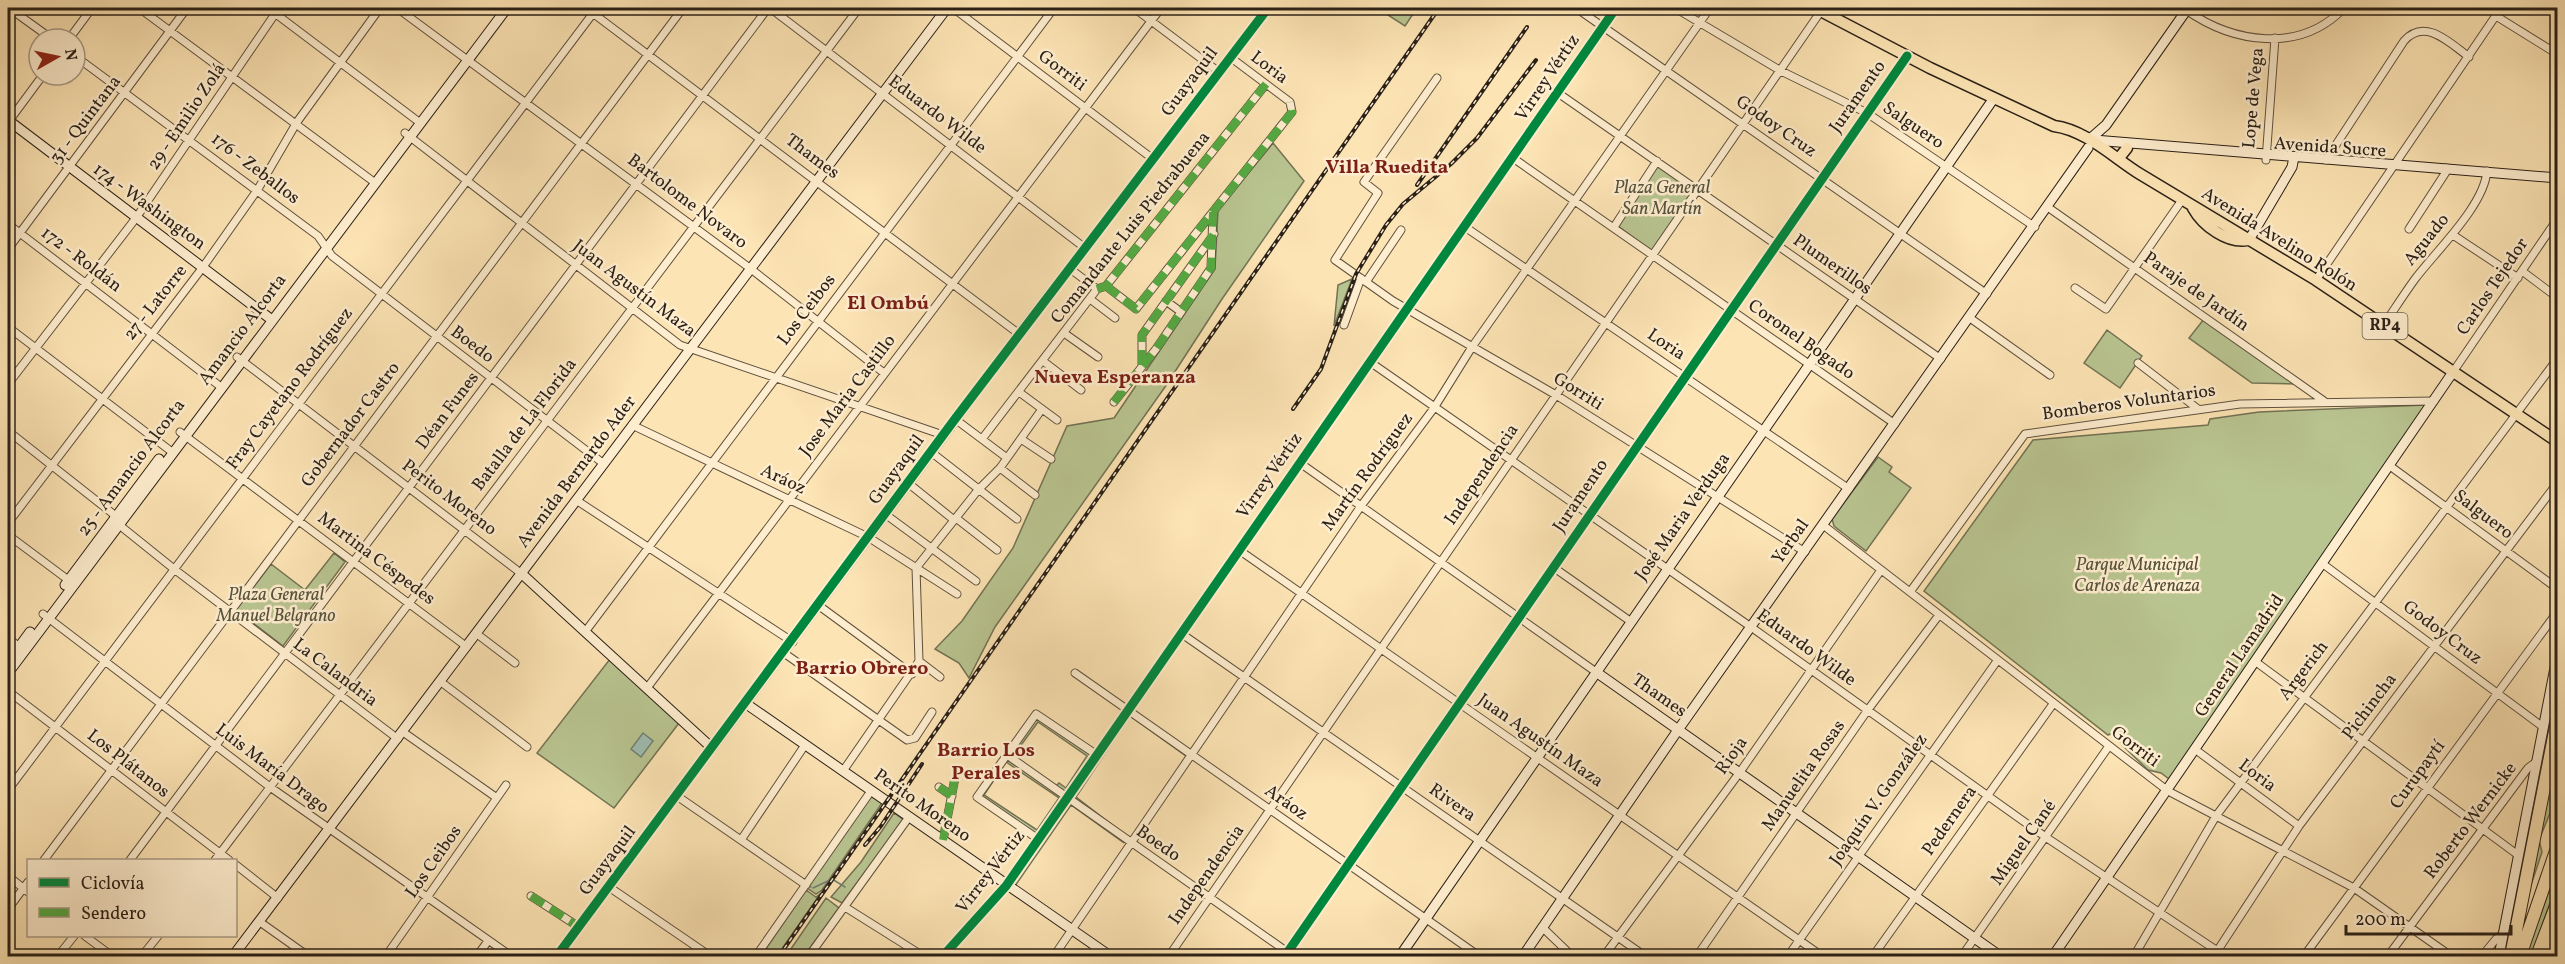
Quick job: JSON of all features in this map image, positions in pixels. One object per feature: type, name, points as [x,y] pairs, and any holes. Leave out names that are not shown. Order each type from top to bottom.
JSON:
[{"type":"highway","points":[[2511,957],[2558,716]]},
{"type":"highway","points":[[2520,957],[2558,845]]},
{"type":"highway","points":[[2537,957],[2558,901]]},
{"type":"highway","points":[[2548,957],[2558,929]]},
{"type":"main road","name":"Avenida Avelino Rolón","points":[[1818,9],[1907,56],[2119,158],[2132,169],[2316,280],[2558,442]]},
{"type":"main road","name":"Avenida Avelino Rolón","points":[[2086,141],[2118,165],[2132,169]]},
{"type":"main road","points":[[2119,158],[2127,148]]},
{"type":"street","points":[[78,27],[92,8]]},
{"type":"street","points":[[139,8],[373,180]]},
{"type":"street","name":"31 - Quintana","points":[[8,249],[187,8]]},
{"type":"street","points":[[268,8],[277,10],[418,121]]},
{"type":"street","name":"27 - Latorre","points":[[8,523],[151,332],[203,267],[258,189],[297,122],[380,8]]},
{"type":"street","name":"Bartolome Novaro","points":[[397,8],[583,142],[884,373]]},
{"type":"street","points":[[466,58],[501,8]]},
{"type":"street","points":[[239,359],[407,135],[507,8]]},
{"type":"street","name":"Gobernador Castro","points":[[45,859],[683,8]]},
{"type":"street","name":"Eduardo Wilde","points":[[769,8],[1085,248]]},
{"type":"street","name":"Déan Funes","points":[[131,859],[769,8]]},
{"type":"street","name":"Batalla de La Florida","points":[[216,859],[859,8]]},
{"type":"street","name":"Avenida Bernardo Ader","points":[[233,957],[947,8]]},
{"type":"street","name":"Gorriti","points":[[953,8],[1153,159]]},
{"type":"street","name":"Los Ceibos","points":[[585,632],[1054,8]]},
{"type":"street","points":[[1134,8],[1219,72]]},
{"type":"street","name":"Jose Maria Castillo","points":[[647,688],[1161,8]]},
{"type":"street","name":"Guayaquil","points":[[557,957],[745,703],[793,642],[955,418],[1268,8]]},
{"type":"street","name":"Godoy Cruz","points":[[1576,8],[1987,294]]},
{"type":"street","name":"Virrey Vértiz","points":[[943,957],[1006,886],[1406,307],[1513,158],[1616,8]]},
{"type":"street","name":"Salguero","points":[[1675,8],[1781,70],[1867,113],[2035,227]]},
{"type":"street","name":"Martín Rodríguez","points":[[1054,957],[1130,842],[1361,506],[1434,408],[1526,269],[1710,8]]},
{"type":"street","points":[[2104,135],[2188,9],[2210,26],[2231,34],[2250,38],[2275,38],[2320,25],[2344,8]]},
{"type":"street","points":[[2316,280],[2501,8]]},
{"type":"street","points":[[8,18],[12,9],[36,27]]},
{"type":"street","name":"Thames","points":[[592,9],[648,54],[1019,334]]},
{"type":"street","name":"Fray Cayetano Rodríguez","points":[[8,790],[527,101],[592,9]]},
{"type":"street","name":"Independencia","points":[[1169,957],[1510,460],[1654,256],[1781,70],[1818,9]]},
{"type":"street","name":"29 - Emilio Zolá","points":[[8,384],[85,281],[136,218],[277,10]]},
{"type":"street","points":[[2496,16],[2554,52]]},
{"type":"street","points":[[2326,160],[2397,50],[2412,34],[2421,30],[2433,33],[2469,57]]},
{"type":"street","name":"Lope de Vega","points":[[2266,157],[2275,38]]},
{"type":"street","name":"Juramento","points":[[1289,955],[1521,618],[1636,445],[1907,56]]},
{"type":"street","name":"Loria","points":[[1213,212],[1292,112],[1290,102],[1230,57]]},
{"type":"street","name":"176 - Zeballos","points":[[87,64],[258,189],[324,244]]},
{"type":"street","name":"Gorriti","points":[[1437,78],[1364,182],[1378,192],[1335,260],[1393,301],[1556,395],[1805,552]]},
{"type":"street","name":"Comandante Luis Piedrabuena","points":[[982,439],[1097,289],[1106,286],[1266,84]]},
{"type":"street","points":[[8,121],[34,87]]},
{"type":"street","name":"Plumerillos","points":[[1558,93],[1622,135],[1941,359]]},
{"type":"street","name":"José Maria Verduga","points":[[1400,957],[1481,842],[1666,568],[1856,300],[1994,98]]},
{"type":"street","name":"174 - Washington","points":[[8,121],[270,318]]},
{"type":"street","name":"Juan Agustín Maza","points":[[407,135],[689,350],[943,435]]},
{"type":"street","name":"Avenida Sucre","points":[[2104,135],[2113,147],[2266,157]]},
{"type":"street","name":"Avenida Sucre","points":[[2086,141],[2104,135],[2266,157],[2393,166]]},
{"type":"street","name":"Yerbal","points":[[1523,957],[1678,730],[2049,207],[2086,141]]},
{"type":"street","name":"Coronel Bogado","points":[[1513,158],[1614,226],[1895,424]]},
{"type":"street","points":[[1614,226],[1657,160]]},
{"type":"street","points":[[2249,240],[2294,160]]},
{"type":"street","name":"Avenida Sucre","points":[[2294,160],[2326,160],[2446,170],[2558,183]]},
{"type":"street","points":[[2409,229],[2446,170]]},
{"type":"street","name":"Avenida Sucre","points":[[2487,174],[2558,177]]},
{"type":"street","name":"Aguado","points":[[2384,326],[2414,280],[2453,235],[2487,174]]},
{"type":"street","points":[[2075,288],[2106,309],[2186,202]]},
{"type":"street","name":"Paraje de Jardín","points":[[2049,207],[2325,401]]},
{"type":"street","points":[[1106,286],[1137,309],[1213,212]]},
{"type":"street","points":[[1113,402],[1211,268],[1213,212]]},
{"type":"street","name":"Carlos Tejedor","points":[[2453,372],[2558,218]]},
{"type":"street","name":"172 - Roldán","points":[[8,224],[219,385]]},
{"type":"street","name":"Loria","points":[[1465,226],[1849,489]]},
{"type":"street","points":[[1344,325],[1364,280],[1401,230]]},
{"type":"street","points":[[1142,365],[1142,335],[1214,234]]},
{"type":"street","points":[[2453,235],[2558,298]]},
{"type":"street","name":"Boedo","points":[[324,244],[332,256],[604,464]]},
{"type":"street","points":[[1069,268],[1097,289]]},
{"type":"street","points":[[1090,299],[1115,318]]},
{"type":"street","points":[[1166,301],[1181,312]]},
{"type":"street","points":[[1970,318],[2050,375]]},
{"type":"street","points":[[8,327],[170,451],[118,520]]},
{"type":"street","points":[[1064,333],[1098,357]]},
{"type":"street","name":"Argerich","points":[[2134,957],[2216,816],[2558,358]]},
{"type":"street","name":"Perito Moreno","points":[[239,359],[522,574],[712,748]]},
{"type":"street","name":"Amancio Alcorta","points":[[219,385],[239,359]]},
{"type":"street","points":[[1043,361],[1081,390]]},
{"type":"street","name":"Eduardo Wilde","points":[[1370,362],[1751,627],[2047,838],[2216,954],[2225,957]]},
{"type":"street","points":[[2138,363],[2198,409]]},
{"type":"street","name":"General Lamadrid","points":[[2053,957],[2453,372]]},
{"type":"street","name":"25 - Amancio Alcorta","points":[[170,451],[219,385]]},
{"type":"street","points":[[1019,392],[1057,420]]},
{"type":"street","name":"Bomberos Voluntarios","points":[[1910,592],[2025,434],[2240,404],[2434,401]]},
{"type":"street","points":[[843,771],[919,662],[916,568],[978,490],[1000,468],[1041,409]]},
{"type":"street","points":[[955,418],[1007,458]]},
{"type":"street","name":"Aráoz","points":[[632,425],[868,537],[931,575],[957,594]]},
{"type":"street","name":"La Calandria","points":[[8,431],[118,520],[174,569],[285,654],[400,736],[497,798]]},
{"type":"street","name":"Martina Céspedes","points":[[183,433],[467,647]]},
{"type":"street","points":[[1021,439],[1051,459]]},
{"type":"street","points":[[931,452],[1017,519]]},
{"type":"street","name":"Thames","points":[[1300,463],[2000,957]]},
{"type":"street","name":"Salguero","points":[[2390,465],[2558,589]]},
{"type":"street","points":[[1000,468],[1035,495]]},
{"type":"street","name":"Pichincha","points":[[2216,954],[2299,826],[2558,482]]},
{"type":"street","points":[[908,483],[997,550]]},
{"type":"street","points":[[576,500],[793,642]]},
{"type":"street","points":[[885,514],[976,581]]},
{"type":"street","name":"25 - Amancio Alcorta","points":[[8,662],[22,649],[118,520]]},
{"type":"street","name":"Gorriti","points":[[1823,525],[2168,791],[2354,888],[2451,957]]},
{"type":"street","points":[[8,535],[71,582]]},
{"type":"street","name":"Juan Agustín Maza","points":[[1239,550],[1822,957]]},
{"type":"street","name":"Godoy Cruz","points":[[2323,564],[2542,727]]},
{"type":"street","points":[[1553,567],[1630,621]]},
{"type":"street","name":"Rioja","points":[[1604,957],[1740,772],[1881,570]]},
{"type":"street","points":[[818,605],[912,674]]},
{"type":"street","name":"Curupaytí","points":[[2304,957],[2558,611]]},
{"type":"street","name":"Manuelita Rosas","points":[[1697,957],[1867,711],[1940,615]]},
{"type":"street","name":"Luis María Drago","points":[[46,616],[270,787],[511,957]]},
{"type":"street","points":[[477,634],[516,663]]},
{"type":"street","name":"Rivera","points":[[1182,634],[1645,957]]},
{"type":"street","points":[[8,638],[22,649],[8,673]]},
{"type":"street","points":[[2499,957],[2558,652]]},
{"type":"street","points":[[784,653],[911,741],[932,712]]},
{"type":"street","name":"Joaquín V. González","points":[[1788,957],[1997,661]]},
{"type":"street","points":[[919,662],[940,677]]},
{"type":"street","points":[[2256,662],[2482,831],[2518,855]]},
{"type":"street","name":"Aráoz","points":[[1076,673],[1479,957]]},
{"type":"street","points":[[441,682],[527,747]]},
{"type":"street","name":"Los Plátanos","points":[[8,691],[227,859]]},
{"type":"street","name":"Perito Moreno","points":[[745,703],[1110,957]]},
{"type":"street","name":"Pedernera","points":[[1873,957],[2053,704]]},
{"type":"street","points":[[1038,839],[977,797],[1036,714],[1097,755]]},
{"type":"street","points":[[741,840],[805,745]]},
{"type":"street","name":"Miguel Cané","points":[[1962,957],[2109,746]]},
{"type":"street","name":"Loria","points":[[2196,750],[2299,826]]},
{"type":"street","name":"Boedo","points":[[1007,755],[1289,955]]},
{"type":"street","name":"Roberto Wernicke","points":[[2388,957],[2528,768],[2536,762]]},
{"type":"street","points":[[943,840],[955,778]]},
{"type":"street","name":"Los Ceibos","points":[[386,957],[506,785]]},
{"type":"street","points":[[939,787],[952,796]]},
{"type":"street","points":[[756,957],[871,791]]},
{"type":"street","points":[[677,796],[806,885]]},
{"type":"street","points":[[809,957],[909,817]]},
{"type":"street","points":[[237,866],[278,897]]},
{"type":"street","points":[[8,876],[27,887],[8,909]]},
{"type":"street","points":[[609,887],[710,957]]},
{"type":"street","points":[[531,896],[579,927]]},
{"type":"street","points":[[845,907],[923,957]]},
{"type":"street","points":[[260,922],[308,957]]},
{"type":"street","points":[[1542,927],[1572,957]]},
{"type":"street","points":[[2482,957],[2503,934]]},
{"type":"street","points":[[58,957],[73,937]]},
{"type":"street","points":[[86,937],[112,957]]},
{"type":"street","points":[[142,957],[157,937]]},
{"type":"street","points":[[477,957],[488,940]]},
{"type":"green space","points":[[1377,8],[1417,8],[1405,26]]},
{"type":"green space","points":[[1273,143],[1304,181],[1222,299],[1165,387],[995,627],[969,678],[959,663],[935,649],[962,621],[1013,548],[1067,426],[1114,418],[1215,269],[1218,210]]},
{"type":"green space","name":"Plaza General San Martín","points":[[1659,164],[1695,190],[1654,250],[1650,250],[1618,226]]},
{"type":"green space","points":[[1352,279],[1334,326],[1338,285]]},
{"type":"green space","points":[[2204,319],[2295,384],[2252,383],[2189,338]]},
{"type":"green space","points":[[2107,330],[2142,356],[2120,388],[2084,363]]},
{"type":"green space","name":"Parque Municipal Carlos de Arenaza","points":[[2426,405],[2169,779],[2161,773],[2148,770],[2123,744],[2110,734],[2108,735],[1924,591],[2033,440],[2208,425],[2210,419],[2259,412]]},
{"type":"green space","points":[[1878,457],[1892,467],[1889,472],[1911,488],[1866,551],[1834,526],[1832,519]]},
{"type":"green space","name":"Plaza General Manuel Belgrano","points":[[334,553],[345,562],[283,646],[236,610],[271,564],[305,590]]},
{"type":"green space","points":[[610,659],[679,723],[614,808],[537,753]]},
{"type":"green space","points":[[2557,666],[2557,689],[2513,924],[2506,956],[2503,956]]},
{"type":"green space","points":[[1129,712],[1187,755],[1130,716],[1076,797],[1128,837],[1072,797]]},
{"type":"green space","points":[[1036,718],[1092,756],[1066,794],[1010,755]],"holes":[[[1038,722],[1087,756],[1066,788],[1059,783],[1056,786],[1013,756]]]},
{"type":"green space","points":[[2557,737],[2557,796],[2539,840],[2542,852],[2530,888]]},
{"type":"green space","points":[[1006,759],[1064,798],[1038,835],[981,796]],"holes":[[[1006,762],[1059,798],[1037,830],[984,795]]]},
{"type":"green space","points":[[870,795],[882,803],[822,890],[816,894],[807,888]]},
{"type":"green space","points":[[1069,801],[1124,843],[1071,805],[1015,886],[1011,884]]},
{"type":"green space","points":[[894,813],[904,820],[842,903],[831,897],[861,862]]},
{"type":"green space","points":[[2557,874],[2557,883],[2531,956],[2522,956],[2540,908]]},
{"type":"green space","points":[[806,890],[816,897],[821,893],[777,956],[761,956]]},
{"type":"green space","points":[[826,898],[839,908],[804,956],[786,956]]},
{"type":"water","points":[[643,733],[653,741],[641,757],[631,749]]},
{"type":"waterway","points":[[813,888],[832,879],[845,887]]},
{"type":"railway","points":[[779,956],[1439,8]]},
{"type":"railway","points":[[1417,185],[1527,27]]},
{"type":"railway","points":[[1293,409],[1321,369],[1356,274],[1386,225],[1403,204],[1451,164],[1477,138],[1536,60]]},
{"type":"railway","points":[[865,845],[881,826],[922,764]]},
{"type":"marked path","points":[[1097,289],[1106,286],[1266,84]]},
{"type":"marked path","points":[[1106,286],[1136,309],[1292,112],[1290,102]]},
{"type":"marked path","points":[[1114,402],[1156,349],[1211,268],[1213,212]]},
{"type":"marked path","points":[[1142,365],[1142,335],[1214,234]]},
{"type":"marked path","points":[[943,840],[955,778]]},
{"type":"marked path","points":[[939,787],[952,796]]},
{"type":"marked path","points":[[531,896],[579,927]]},
{"type":"cycle path","points":[[557,956],[955,419],[1268,8]]},
{"type":"cycle path","points":[[943,956],[1006,886],[1616,8]]},
{"type":"cycle path","points":[[1285,956],[1907,56]]},
{"type":"district","name":"Villa Ruedita","points":[[1387,168]]},
{"type":"district","name":"El Ombú","points":[[888,304]]},
{"type":"district","name":"Nueva Esperanza","points":[[1115,378]]},
{"type":"district","name":"Barrio Obrero","points":[[862,669]]},
{"type":"district","name":"Barrio Los Perales","points":[[986,762]]}]
